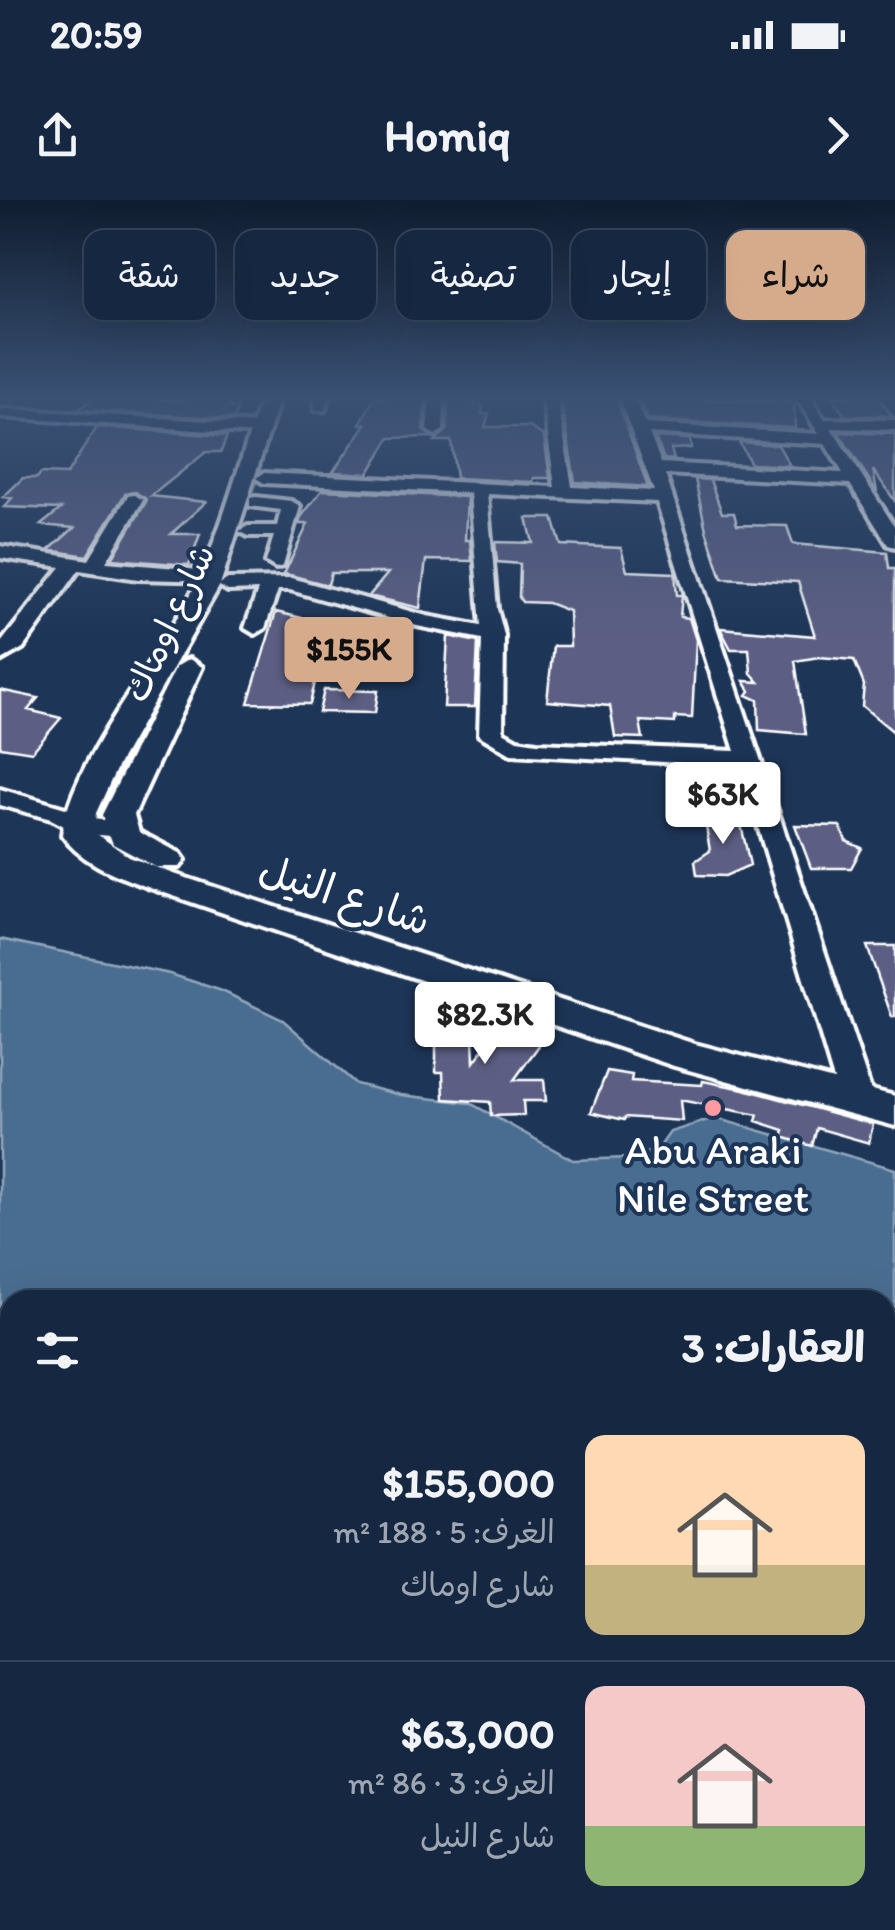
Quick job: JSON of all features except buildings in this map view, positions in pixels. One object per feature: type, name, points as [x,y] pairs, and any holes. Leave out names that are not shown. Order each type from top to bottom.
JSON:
[{"type":"main road","name":"شارع اوماك","points":[[119,822],[220,581],[251,478]]},
{"type":"main road","name":"شارع اوماك","points":[[77,826],[104,764],[248,531],[261,478]]},
{"type":"main road","name":"شارع النيل","points":[[119,822],[139,848],[176,864],[412,939],[856,1093],[895,1111]]},
{"type":"main road","name":"شارع النيل","points":[[77,826],[78,834],[117,864],[162,881],[688,1056],[856,1093],[895,1093]]},
{"type":"street","points":[[562,478],[564,492]]},
{"type":"street","points":[[658,478],[856,1093]]},
{"type":"street","points":[[845,478],[855,480],[895,540]]},
{"type":"street","points":[[478,488],[487,609],[493,635],[491,735],[498,742],[536,750],[748,759]]},
{"type":"street","points":[[260,490],[478,488],[664,496]]},
{"type":"street","points":[[260,490],[291,506],[276,562]]},
{"type":"street","points":[[0,655],[16,643],[85,564],[134,500]]},
{"type":"street","points":[[248,531],[285,530]]},
{"type":"street","points":[[0,552],[138,573],[291,584],[424,622],[493,635]]},
{"type":"street","points":[[255,628],[270,584]]},
{"type":"street","points":[[0,796],[60,814],[77,826],[119,822]]},
{"type":"water","points":[[0,939],[170,974],[222,991],[283,1020],[356,1084],[401,1095],[470,1103],[573,1160],[628,1158],[658,1149],[670,1132],[715,1118],[895,1169],[895,1290],[0,1290]]},
{"type":"place","name":"Abu Araki Nile Street","points":[[713,1108]]}]
